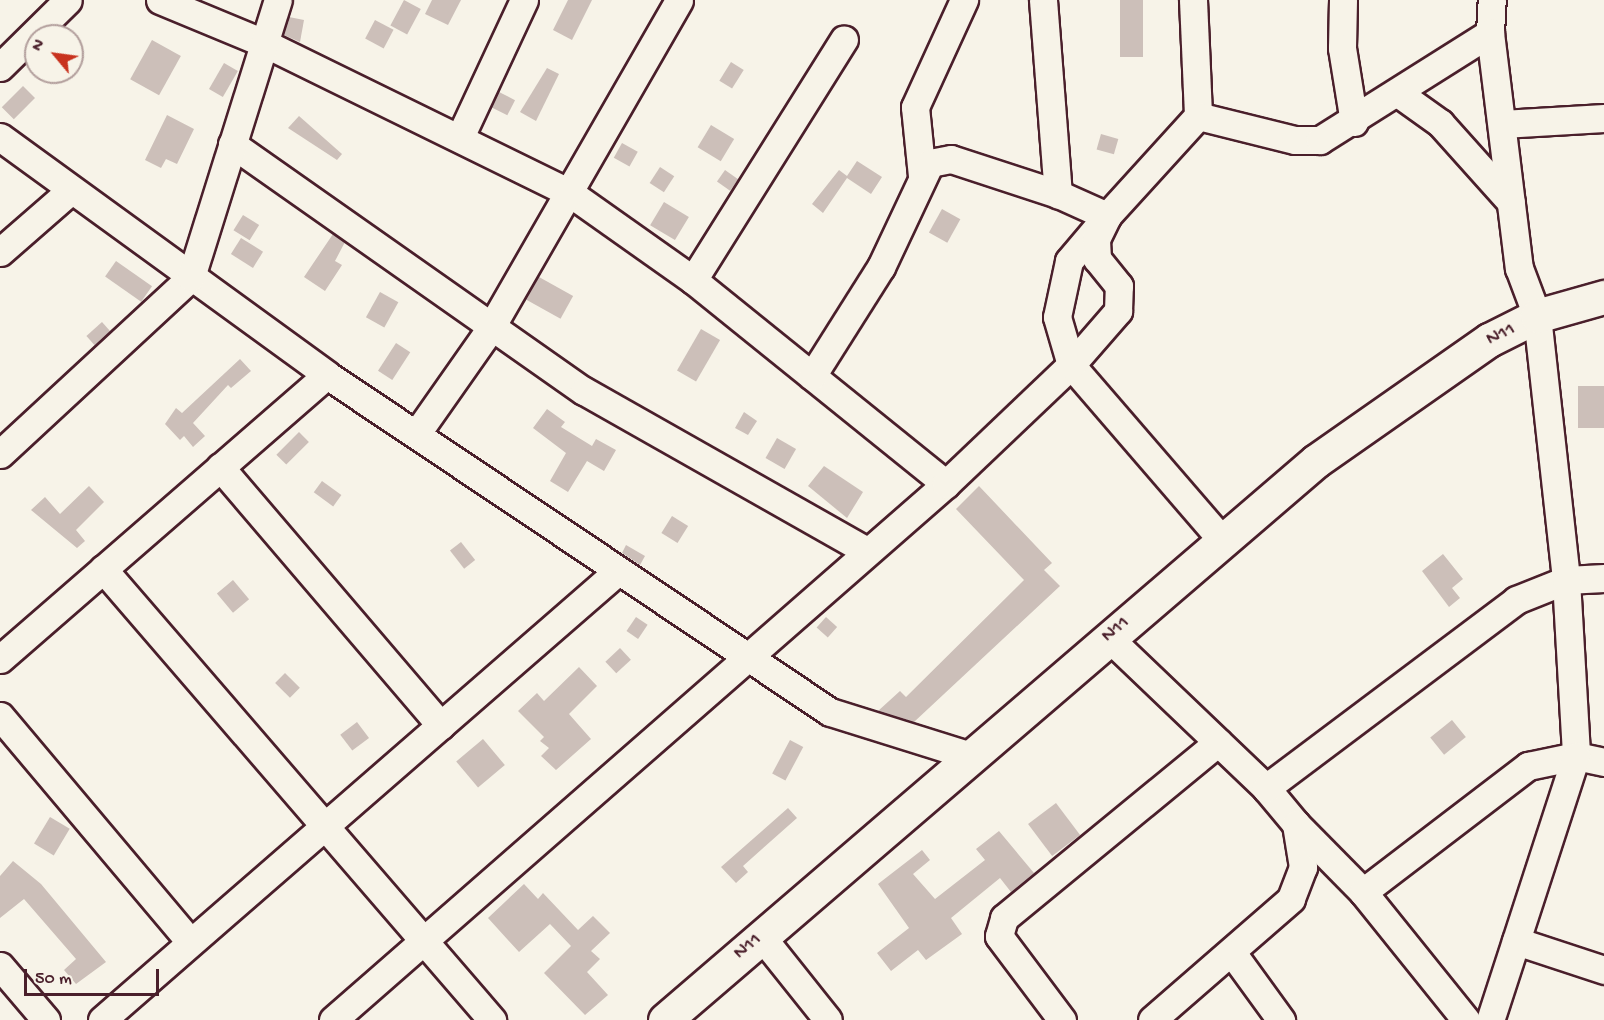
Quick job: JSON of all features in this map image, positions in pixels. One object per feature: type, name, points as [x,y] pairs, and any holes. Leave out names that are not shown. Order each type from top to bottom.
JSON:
[{"type":"main road","name":"N11","points":[[665,1020],[1221,538],[1431,376],[1537,316],[1604,297]]},
{"type":"street","points":[[0,67],[68,0]]},
{"type":"street","points":[[160,0],[264,43],[461,135],[570,193],[693,280],[946,484]]},
{"type":"street","points":[[0,454],[191,277],[278,0]]},
{"type":"street","points":[[461,135],[524,0]]},
{"type":"street","points":[[417,433],[490,329],[679,0]]},
{"type":"street","points":[[922,176],[915,107],[964,0]]},
{"type":"street","points":[[1043,0],[1058,194]]},
{"type":"street","points":[[1193,0],[1198,116],[1069,261],[1057,317],[1071,365],[1221,538]]},
{"type":"street","points":[[1343,0],[1342,48],[1354,122]]},
{"type":"street","points":[[1490,1020],[1576,756],[1566,580],[1537,316],[1519,268],[1490,33],[1492,0]]},
{"type":"street","points":[[1198,116],[1295,140],[1320,140],[1354,122],[1490,33]]},
{"type":"street","points":[[693,280],[844,39]]},
{"type":"street","points":[[1398,93],[1440,123],[1511,202]]},
{"type":"street","points":[[1502,124],[1604,118]]},
{"type":"street","points":[[0,137],[70,191],[327,375],[417,433],[618,571],[749,654],[830,712],[971,756]]},
{"type":"street","points":[[232,144],[490,329],[584,391],[866,550]]},
{"type":"street","points":[[812,376],[881,267],[930,163],[951,159],[1058,194],[1107,216]]},
{"type":"street","points":[[0,252],[70,191]]},
{"type":"street","points":[[333,1020],[425,942],[866,550],[946,484],[1071,365],[1118,311],[1119,286],[1097,259],[1096,239],[1107,216]]},
{"type":"street","points":[[0,658],[327,375]]},
{"type":"street","points":[[220,467],[441,726]]},
{"type":"street","points":[[103,569],[492,1020]]},
{"type":"street","points":[[102,1020],[618,571]]},
{"type":"street","points":[[1266,788],[1516,600],[1566,580],[1604,578]]},
{"type":"street","points":[[1108,637],[1266,788],[1296,824],[1363,892],[1466,1020]]},
{"type":"street","points":[[0,716],[190,942]]},
{"type":"street","points":[[1062,1020],[999,936],[1004,918],[1218,742]]},
{"type":"street","points":[[1363,892],[1528,766],[1576,756],[1604,762]]},
{"type":"street","points":[[1152,1020],[1233,954],[1291,898],[1303,867],[1296,824]]},
{"type":"street","points":[[761,936],[828,1020]]},
{"type":"street","points":[[1516,941],[1604,970]]},
{"type":"street","points":[[1233,954],[1281,1020]]},
{"type":"street","points":[[0,966],[46,1020]]},
{"type":"building","points":[[404,0],[421,9],[407,35],[390,26]]},
{"type":"building","points":[[432,0],[461,0],[448,25],[425,14]]},
{"type":"building","points":[[568,0],[592,0],[572,40],[553,30]]},
{"type":"building","points":[[1120,0],[1143,0],[1143,57],[1120,57]]},
{"type":"building","points":[[289,17],[304,20],[300,42],[284,35]]},
{"type":"building","points":[[375,20],[394,30],[384,48],[365,39]]},
{"type":"building","points":[[152,40],[181,56],[159,95],[130,79]]},
{"type":"building","points":[[731,62],[744,70],[732,89],[719,81]]},
{"type":"building","points":[[224,63],[238,71],[223,97],[209,89]]},
{"type":"building","points":[[547,68],[559,74],[536,121],[520,112]]},
{"type":"building","points":[[23,86],[35,98],[14,119],[2,107]]},
{"type":"building","points":[[499,92],[515,100],[507,115],[491,107]]},
{"type":"building","points":[[167,115],[194,129],[177,164],[166,159],[161,168],[145,160]]},
{"type":"building","points":[[299,116],[342,154],[337,160],[288,128]]},
{"type":"building","points":[[711,125],[734,139],[721,161],[698,147]]},
{"type":"building","points":[[1101,134],[1118,139],[1114,154],[1097,149]]},
{"type":"building","points":[[622,143],[638,152],[630,167],[614,158]]},
{"type":"building","points":[[857,161],[882,177],[871,194],[847,178],[823,213],[812,204],[839,170],[847,176]]},
{"type":"building","points":[[660,167],[674,176],[664,192],[650,183]]},
{"type":"building","points":[[725,170],[738,179],[730,191],[717,181]]},
{"type":"building","points":[[664,202],[689,217],[675,240],[650,225]]},
{"type":"building","points":[[942,209],[960,219],[947,243],[929,233]]},
{"type":"building","points":[[243,215],[259,225],[250,240],[233,230]]},
{"type":"building","points":[[333,234],[345,242],[335,261],[342,265],[325,291],[304,277]]},
{"type":"building","points":[[241,238],[263,252],[253,268],[231,254]]},
{"type":"building","points":[[116,261],[152,286],[141,302],[105,277]]},
{"type":"building","points":[[539,277],[573,296],[561,319],[526,300]]},
{"type":"building","points":[[380,292],[398,302],[384,328],[366,317]]},
{"type":"building","points":[[102,322],[110,331],[94,345],[86,336]]},
{"type":"building","points":[[701,329],[720,340],[696,382],[677,371]]},
{"type":"building","points":[[396,343],[410,352],[392,380],[378,371]]},
{"type":"building","points":[[240,359],[251,371],[231,388],[228,385],[193,423],[205,436],[193,447],[184,436],[180,440],[165,424],[176,408],[182,413]]},
{"type":"building","points":[[1578,386],[1604,386],[1604,428],[1578,428]]},
{"type":"building","points":[[547,409],[565,422],[561,427],[592,446],[596,439],[616,450],[604,471],[587,461],[568,492],[550,481],[566,453],[533,428]]},
{"type":"building","points":[[744,412],[757,421],[748,435],[735,428]]},
{"type":"building","points":[[299,432],[309,442],[286,465],[276,455]]},
{"type":"building","points":[[777,438],[796,449],[785,469],[766,458]]},
{"type":"building","points":[[824,466],[863,492],[847,518],[808,486]]},
{"type":"building","points":[[322,481],[341,495],[333,506],[314,492]]},
{"type":"building","points":[[89,486],[104,502],[76,530],[85,541],[77,548],[31,510],[45,497],[60,514]]},
{"type":"building","points":[[979,486],[1052,563],[1044,570],[1060,586],[914,722],[878,711],[900,691],[906,697],[1024,580],[956,509]]},
{"type":"building","points":[[672,516],[688,526],[678,543],[661,533]]},
{"type":"building","points":[[461,542],[475,560],[464,569],[450,551]]},
{"type":"building","points":[[626,545],[645,556],[640,565],[622,553]]},
{"type":"building","points":[[1443,554],[1463,579],[1452,588],[1460,598],[1449,607],[1422,571]]},
{"type":"building","points":[[233,580],[249,599],[233,613],[217,593]]},
{"type":"building","points":[[636,617],[648,625],[638,639],[626,631]]},
{"type":"building","points":[[826,617],[837,627],[828,637],[817,627]]},
{"type":"building","points":[[620,648],[631,660],[616,673],[605,662]]},
{"type":"building","points":[[579,667],[597,686],[569,714],[591,739],[556,770],[541,756],[549,748],[540,741],[544,737],[518,711],[537,693],[544,701]]},
{"type":"building","points":[[285,673],[300,688],[290,698],[275,683]]},
{"type":"building","points":[[1452,720],[1466,737],[1444,755],[1430,738]]},
{"type":"building","points":[[357,722],[369,738],[352,751],[340,735]]},
{"type":"building","points":[[483,739],[505,765],[478,788],[456,761]]},
{"type":"building","points":[[790,740],[803,747],[785,781],[772,774]]},
{"type":"building","points":[[1056,803],[1080,835],[1052,856],[1028,824]]},
{"type":"building","points":[[788,808],[797,818],[743,866],[748,872],[736,883],[721,867]]},
{"type":"building","points":[[50,817],[70,829],[54,855],[34,844]]},
{"type":"building","points":[[999,831],[1034,873],[1011,892],[1000,878],[951,918],[962,934],[926,960],[918,950],[891,971],[877,953],[909,928],[878,884],[922,850],[930,860],[913,874],[935,899],[985,860],[976,849]]},
{"type":"building","points":[[13,861],[41,884],[106,962],[76,984],[64,970],[76,959],[24,899],[0,918],[0,876]]},
{"type":"building","points":[[524,884],[538,899],[543,893],[578,930],[593,916],[610,933],[591,951],[600,959],[587,972],[608,995],[585,1015],[544,973],[571,946],[550,924],[519,952],[488,918]]}]
